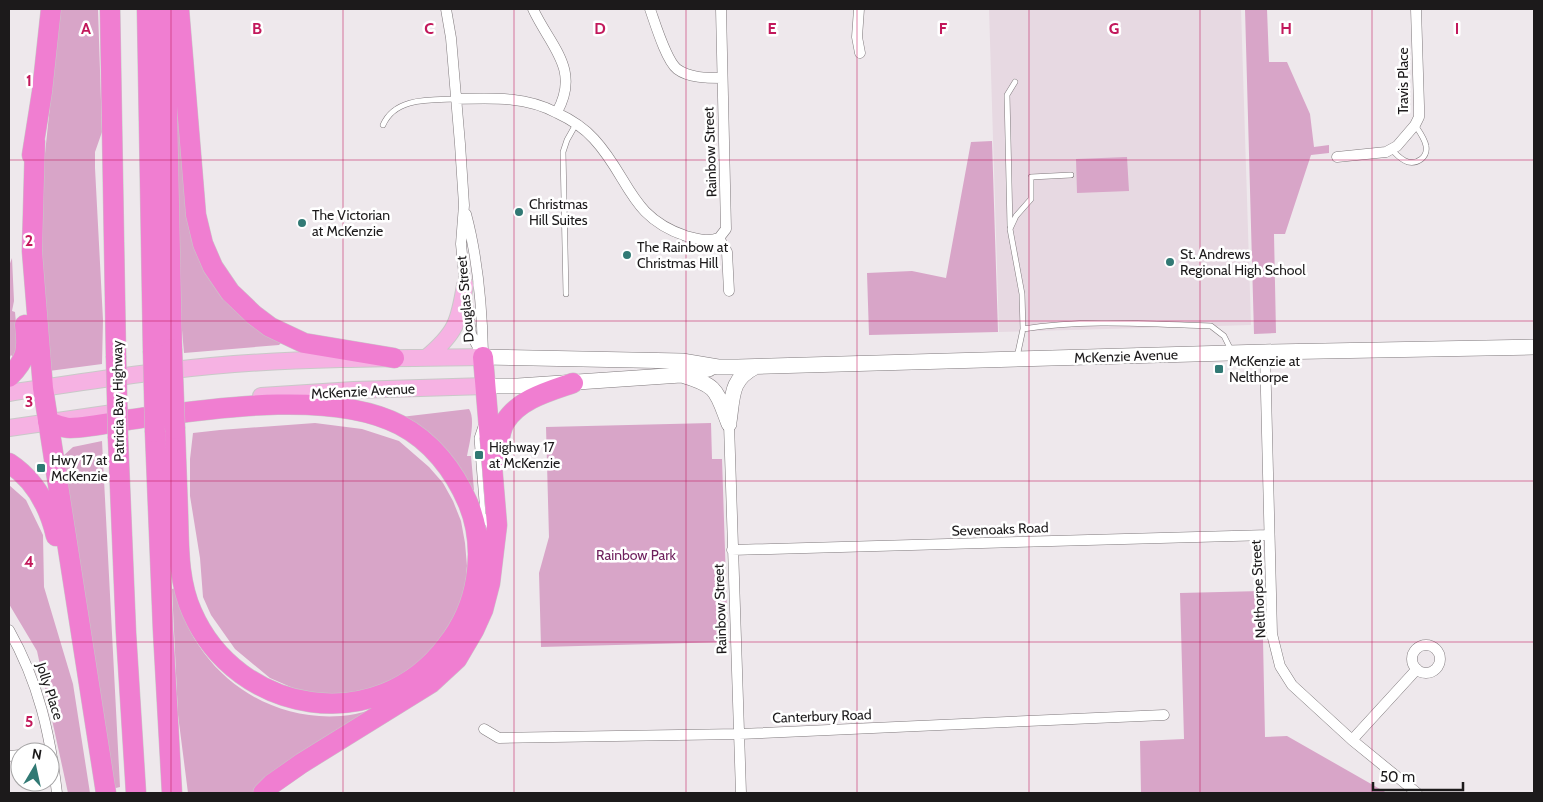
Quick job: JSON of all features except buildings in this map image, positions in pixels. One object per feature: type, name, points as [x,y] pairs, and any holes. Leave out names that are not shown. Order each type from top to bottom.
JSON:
[{"type":"highway","points":[[9,377],[24,358],[27,343],[21,260],[27,181],[35,141],[51,9]]},
{"type":"highway","name":"Patricia Bay Highway","points":[[110,9],[118,438],[126,633],[136,793]]},
{"type":"highway","points":[[48,422],[67,428],[214,409],[315,405],[361,410],[386,418],[420,438],[438,454],[453,473],[470,509],[475,528],[477,568],[474,591],[465,616],[441,654],[419,675],[392,690],[371,698],[328,704],[313,703],[282,696],[261,687],[237,672],[215,650],[191,611],[185,591],[179,554],[175,430],[163,350],[147,9]]},
{"type":"highway","points":[[165,9],[163,350],[155,432],[172,793]]},
{"type":"highway","points":[[179,9],[196,215],[203,244],[214,267],[230,292],[254,315],[270,327],[304,343],[394,358]]},
{"type":"highway","points":[[35,141],[32,251],[44,388],[106,793]]},
{"type":"highway","points":[[263,793],[272,784],[302,763],[431,683],[457,659],[474,630],[483,610],[490,583],[497,525],[483,357]]},
{"type":"highway","points":[[493,467],[505,422],[518,408],[537,397],[573,382]]},
{"type":"highway","points":[[9,463],[33,484],[45,502],[53,522],[60,554],[72,578]]},
{"type":"main road","points":[[426,358],[449,337],[454,328],[460,315],[465,285]]},
{"type":"main road","name":"McKenzie Avenue","points":[[9,428],[204,400],[354,390],[573,382],[681,375],[718,367],[1265,352],[1534,347]]},
{"type":"main road","name":"McKenzie Avenue","points":[[9,393],[187,368],[292,360],[483,357],[682,361],[718,367]]},
{"type":"main road","points":[[729,424],[735,385],[744,373],[755,366]]},
{"type":"main road","points":[[681,375],[702,381],[714,389],[729,424]]},
{"type":"street","name":"Douglas Street","points":[[446,9],[457,99],[464,205],[461,244],[465,285],[471,334],[483,357]]},
{"type":"street","points":[[533,9],[538,20],[555,44],[564,64],[566,92],[557,112]]},
{"type":"street","points":[[650,9],[670,60],[677,69],[691,75],[722,78]]},
{"type":"street","name":"Rainbow Street","points":[[721,9],[726,229],[720,238],[726,252],[728,291]]},
{"type":"street","points":[[859,9],[857,37],[860,53]]},
{"type":"street","name":"Travis Place","points":[[1391,149],[1397,146],[1415,125],[1418,116],[1416,9]]},
{"type":"street","points":[[457,99],[510,99],[534,103],[557,112],[593,138],[606,153],[637,203],[652,218],[671,231],[699,240],[720,238]]},
{"type":"street","points":[[1337,157],[1386,152],[1391,149]]},
{"type":"street","name":"Douglas Street","points":[[464,205],[472,238],[483,328],[483,357]]},
{"type":"street","name":"Nelthorpe Street","points":[[1265,352],[1272,634],[1280,666],[1292,685],[1352,740],[1416,793]]},
{"type":"street","name":"Rainbow Street","points":[[729,424],[741,793]]},
{"type":"street","name":"Sevenoaks Road","points":[[732,550],[1269,535]]},
{"type":"street","name":"Jolly Place","points":[[9,630],[23,656],[40,700],[49,742]]},
{"type":"street","points":[[1352,740],[1416,669]]},
{"type":"street","name":"Canterbury Road","points":[[484,729],[499,738],[739,734],[1164,715]]},
{"type":"lane","points":[[1015,82],[1007,95],[1010,229],[1022,294],[1023,329],[1017,360]]},
{"type":"lane","points":[[383,125],[389,114],[400,106],[420,102],[457,99]]},
{"type":"lane","points":[[566,294],[563,152],[576,124]]},
{"type":"lane","points":[[1391,149],[1401,159],[1408,162],[1421,160],[1424,156],[1426,145],[1415,125]]},
{"type":"lane","points":[[1010,229],[1016,216],[1031,199],[1031,177],[1071,175]]},
{"type":"lane","points":[[1023,329],[1049,325],[1098,323],[1211,326],[1224,336],[1232,353]]},
{"type":"lane","points":[[488,406],[477,438],[483,514],[495,542]]},
{"type":"shaded area","points":[[989,9],[1241,9],[1251,325],[999,332]]},
{"type":"green space","points":[[60,9],[98,9],[102,132],[95,152],[95,168],[103,320],[102,364],[49,371],[42,327],[41,192]]},
{"type":"green space","points":[[1245,9],[1267,9],[1269,62],[1287,62],[1310,114],[1314,147],[1329,145],[1329,153],[1311,155],[1285,234],[1274,234],[1276,333],[1254,334]]},
{"type":"green space","points":[[177,116],[179,116],[191,230],[281,343],[279,345],[184,353],[181,319]]},
{"type":"green space","points":[[992,141],[998,332],[869,335],[867,273],[912,271],[946,278],[971,142]]},
{"type":"green space","points":[[1127,157],[1129,191],[1077,193],[1076,159]]},
{"type":"green space","points":[[12,258],[14,301],[12,311],[15,312],[18,346],[13,357],[11,355],[9,359],[9,266]]},
{"type":"green space","points":[[469,409],[472,425],[467,456],[471,456],[474,490],[470,490],[401,417]]},
{"type":"green space","points":[[315,423],[362,429],[399,441],[429,467],[443,483],[461,521],[465,543],[467,566],[465,588],[453,625],[416,670],[354,698],[309,695],[270,678],[235,649],[211,615],[203,597],[200,558],[190,496],[190,459],[193,433]]},
{"type":"green space","name":"Rainbow Park","points":[[711,423],[712,459],[722,459],[728,642],[541,647],[539,573],[549,537],[546,427]]},
{"type":"green space","points":[[102,441],[120,787],[112,789],[62,457],[73,447]]},
{"type":"green space","points":[[9,485],[26,500],[43,535],[44,587],[73,684],[90,793],[68,793],[60,756],[60,742],[57,742],[37,651],[9,604]]},
{"type":"green space","points":[[175,588],[183,616],[196,642],[213,664],[234,684],[258,699],[284,709],[312,715],[341,716],[376,708],[396,700],[257,793],[188,793],[178,715],[172,589]]},
{"type":"green space","points":[[1262,591],[1265,737],[1287,736],[1387,793],[1141,793],[1140,741],[1184,739],[1180,593]]},
{"type":"place","name":"Christmas Hill Suites","points":[[519,212]]},
{"type":"place","name":"The Victorian at McKenzie","points":[[302,223]]},
{"type":"place","name":"The Rainbow at Christmas Hill","points":[[627,255]]},
{"type":"place","name":"St. Andrews Regional High School","points":[[1170,262]]},
{"type":"place","name":"McKenzie at Nelthorpe","points":[[1219,369]]},
{"type":"place","name":"Highway 17 at McKenzie","points":[[479,455]]},
{"type":"place","name":"Hwy 17 at McKenzie","points":[[41,468]]}]
